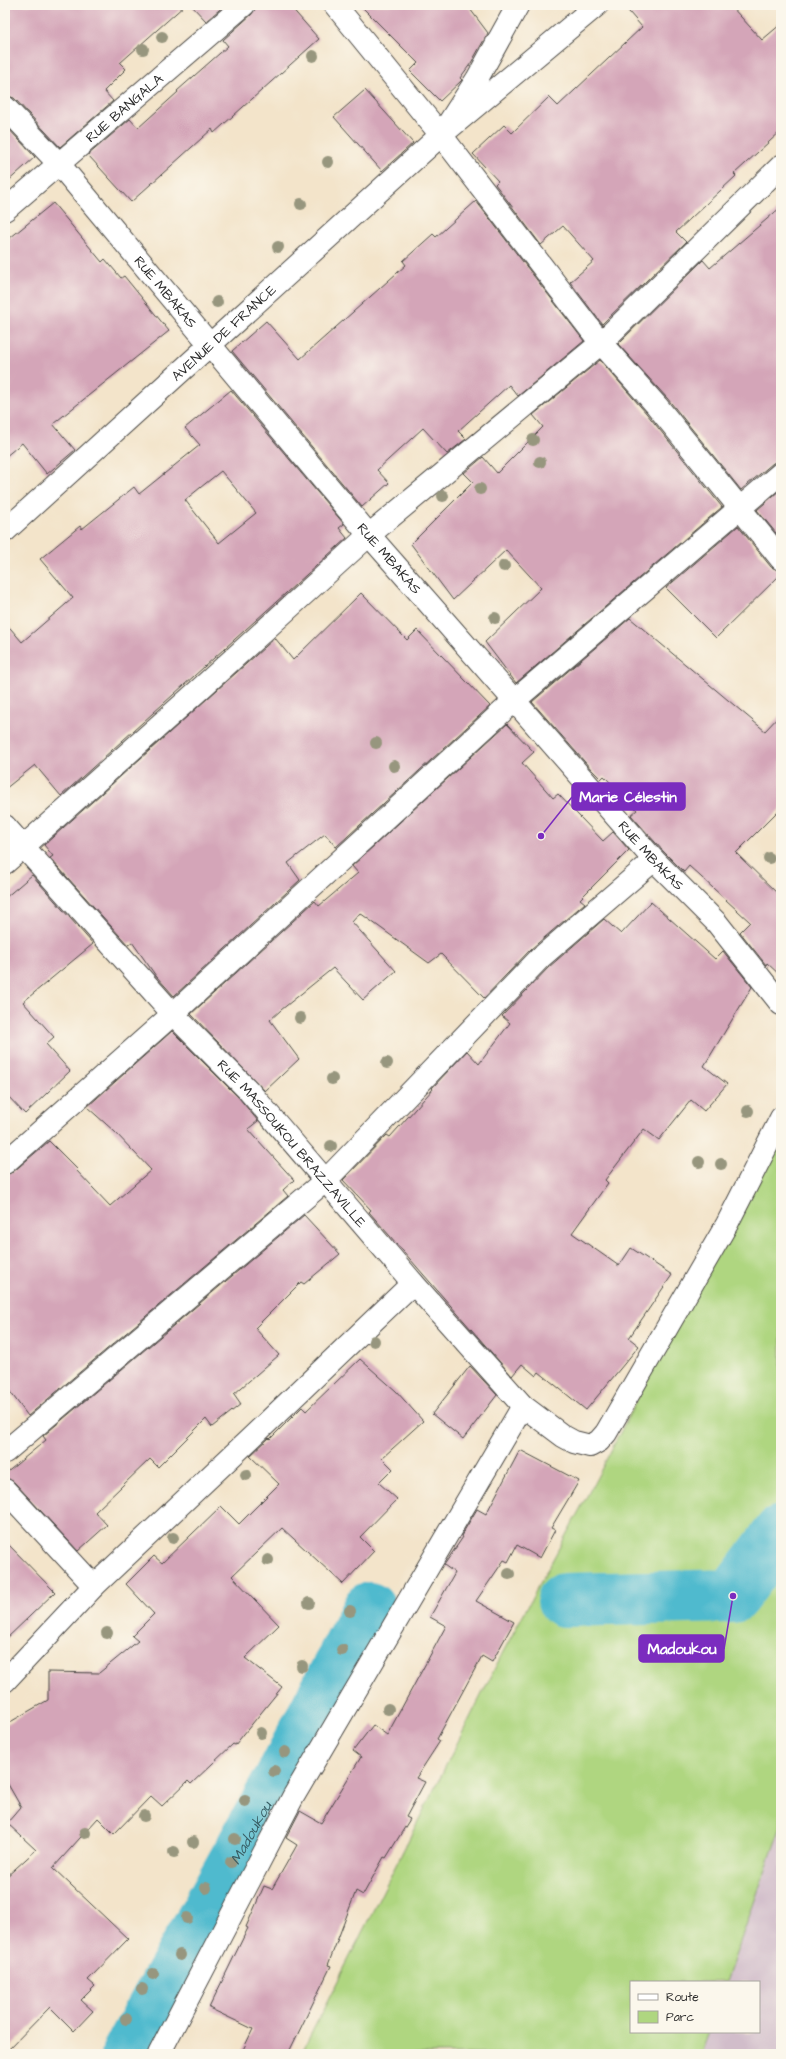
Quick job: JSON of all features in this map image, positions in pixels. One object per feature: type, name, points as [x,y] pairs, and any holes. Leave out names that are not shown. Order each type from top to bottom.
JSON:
[{"type":"street","name":"RUE BANGALA","points":[[5,210],[244,5]]},
{"type":"street","points":[[335,5],[441,135],[601,344],[657,406],[781,558]]},
{"type":"street","points":[[441,135],[477,79],[518,5]]},
{"type":"street","points":[[441,135],[597,5]]},
{"type":"street","name":"RUE MBAKAS","points":[[5,106],[59,164],[369,535],[654,860],[717,923],[781,1004]]},
{"type":"street","name":"AVENUE DE FRANCE","points":[[5,531],[441,135]]},
{"type":"street","points":[[5,864],[369,535],[601,344],[781,166]]},
{"type":"street","points":[[5,1163],[174,1014],[515,700],[781,473]]},
{"type":"street","name":"RUE MASSOUKOU BRAZZAVILLE","points":[[5,826],[174,1014],[248,1090],[413,1283],[523,1406],[563,1436],[574,1442],[590,1446],[599,1441],[606,1433],[727,1224],[781,1118]]},
{"type":"street","points":[[5,1452],[326,1180],[540,958],[654,860]]},
{"type":"street","points":[[5,1681],[94,1586],[258,1432],[413,1283]]},
{"type":"street","points":[[159,2054],[293,1797],[523,1406]]},
{"type":"street","points":[[5,1490],[94,1586]]},
{"type":"shaded area","points":[[781,1736],[781,2054],[673,2054],[681,2033],[760,2033],[760,1981],[698,1981]]},
{"type":"green space","points":[[781,1118],[781,1826],[726,1981],[630,1981],[630,2033],[709,2033],[701,2054],[301,2054],[503,1652],[601,1470]]},
{"type":"building","points":[[5,5],[185,5],[120,63],[126,69],[104,91],[113,101],[60,147],[14,98],[5,95]]},
{"type":"building","points":[[191,5],[225,5],[206,21]]},
{"type":"building","points":[[256,5],[289,5],[319,39],[214,133],[212,129],[131,202],[88,155],[130,119],[138,128],[228,46],[223,40],[252,14]]},
{"type":"building","points":[[360,5],[467,5],[488,33],[471,63],[460,78],[462,80],[440,101],[410,71],[418,63]]},
{"type":"building","points":[[623,5],[730,5],[762,40],[781,24],[781,131],[734,174],[736,176],[676,232],[686,242],[602,324],[570,282],[594,261],[563,226],[541,245],[495,184],[498,181],[473,154],[504,125],[512,133],[549,97],[558,106],[642,27]]},
{"type":"building","points":[[365,90],[413,143],[382,171],[334,117]]},
{"type":"building","points":[[5,125],[35,157],[5,184]]},
{"type":"building","points":[[476,201],[584,341],[518,396],[509,385],[458,431],[466,439],[447,454],[423,428],[377,470],[389,483],[362,507],[232,351],[266,321],[300,359],[406,265],[403,261],[433,234],[436,237]]},
{"type":"building","points":[[53,203],[102,262],[105,259],[121,278],[124,276],[169,331],[53,424],[75,450],[47,474],[22,443],[5,457],[5,242]]},
{"type":"building","points":[[781,207],[781,461],[773,463],[741,490],[667,398],[618,344],[703,260],[710,268]]},
{"type":"building","points":[[600,360],[647,414],[722,507],[516,683],[485,642],[541,588],[506,550],[453,600],[411,544],[473,482],[464,473],[483,457],[497,473],[543,427],[533,415]]},
{"type":"building","points":[[231,390],[344,524],[339,528],[347,538],[61,796],[35,765],[5,789],[5,622],[22,642],[73,598],[40,559],[80,526],[82,529],[134,487],[139,494],[200,445],[185,428]],"holes":[[[221,471],[256,513],[219,543],[185,500]]]},
{"type":"building","points":[[781,489],[781,539],[757,510]]},
{"type":"building","points":[[738,526],[771,567],[781,571],[781,574],[716,638],[666,588]]},
{"type":"building","points":[[361,593],[407,640],[417,630],[490,706],[336,847],[325,834],[288,863],[300,880],[174,996],[156,976],[132,942],[128,945],[50,858],[53,856],[44,845],[275,638],[293,660]]},
{"type":"building","points":[[630,618],[765,731],[781,714],[781,808],[736,853],[781,897],[781,976],[767,963],[766,965],[740,932],[750,922],[689,866],[684,872],[663,851],[631,815],[637,810],[604,776],[601,779],[591,769],[532,702]]},
{"type":"building","points":[[507,724],[534,752],[522,763],[553,798],[558,794],[603,841],[613,832],[629,850],[580,899],[585,903],[531,949],[484,998],[441,954],[429,963],[360,913],[352,922],[396,971],[363,1000],[333,968],[270,1020],[299,1059],[265,1091],[191,1014],[315,901],[319,906],[358,873],[352,866]]},
{"type":"building","points":[[32,875],[93,944],[23,1002],[54,1037],[46,1044],[70,1071],[25,1114],[5,1093],[5,898]]},
{"type":"building","points":[[651,902],[715,959],[723,951],[752,987],[704,1066],[727,1084],[704,1111],[691,1100],[659,1140],[644,1129],[605,1180],[608,1183],[572,1233],[619,1266],[631,1248],[672,1275],[629,1338],[639,1346],[586,1410],[539,1372],[536,1376],[522,1364],[512,1376],[369,1212],[371,1210],[343,1180],[387,1135],[390,1137],[433,1089],[432,1088],[467,1051],[479,1064],[510,1023],[502,1016],[549,967],[604,919],[621,934]]},
{"type":"building","points":[[172,1031],[239,1098],[258,1121],[248,1129],[294,1180],[283,1190],[288,1196],[28,1416],[5,1385],[5,1175],[13,1172],[49,1141],[77,1169],[76,1170],[110,1206],[151,1170],[115,1132],[87,1107]]},
{"type":"building","points":[[304,1215],[340,1254],[304,1284],[301,1282],[255,1328],[279,1355],[234,1394],[241,1404],[212,1427],[206,1419],[158,1467],[150,1459],[95,1512],[107,1525],[78,1551],[14,1482],[6,1478],[5,1474],[46,1440],[43,1436]]},
{"type":"building","points":[[360,1359],[396,1391],[423,1421],[382,1458],[393,1469],[379,1483],[397,1499],[360,1537],[374,1551],[343,1584],[282,1528],[232,1576],[279,1625],[245,1658],[282,1687],[235,1745],[233,1744],[191,1784],[188,1781],[162,1806],[151,1796],[114,1834],[98,1818],[53,1868],[128,1939],[88,1980],[95,1986],[81,2000],[93,2011],[74,2031],[50,2007],[5,2053],[5,1878],[36,1850],[7,1823],[21,1807],[5,1779],[5,1725],[48,1700],[48,1672],[99,1673],[138,1641],[132,1636],[154,1614],[126,1584],[154,1556],[162,1563],[221,1506],[239,1524],[279,1484],[250,1456],[269,1438],[270,1439],[302,1407],[306,1411]]},
{"type":"building","points":[[470,1366],[497,1395],[463,1439],[432,1414]]},
{"type":"building","points":[[520,1450],[579,1481],[551,1528],[555,1530],[540,1558],[517,1545],[508,1562],[504,1560],[476,1601],[514,1622],[492,1662],[482,1656],[437,1739],[440,1741],[416,1778],[425,1782],[406,1817],[410,1819],[386,1858],[384,1857],[363,1895],[356,1891],[328,1965],[331,1966],[288,2054],[241,2054],[253,2029],[209,2008],[248,1928],[246,1927],[264,1886],[272,1889],[297,1845],[286,1838],[300,1811],[321,1823],[361,1757],[353,1751],[373,1725],[387,1735],[446,1626],[430,1617],[455,1573],[444,1565],[463,1537],[461,1536],[477,1509],[486,1514]]},
{"type":"building","points":[[5,1541],[55,1592],[5,1640]]},
{"type":"waterway","name":"Madoukou","points":[[564,1600],[733,1596],[781,1532]]},
{"type":"waterway","name":"Madoukou","points":[[128,2054],[283,1775],[369,1609]]},
{"type":"place","name":"Marie Célestin","points":[[541,836]]},
{"type":"place","name":"Madoukou","points":[[733,1596]]}]
